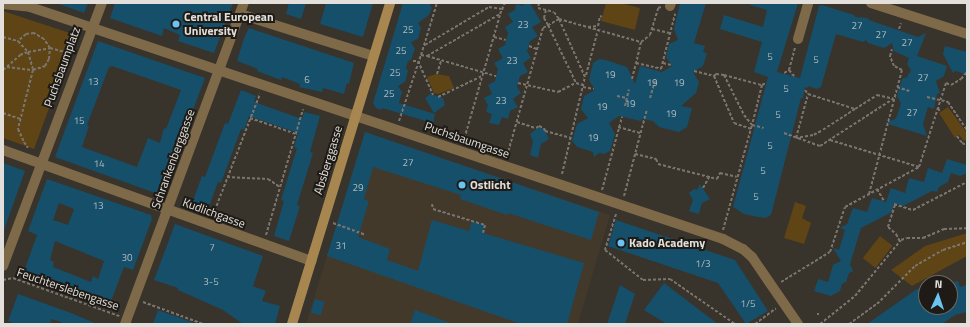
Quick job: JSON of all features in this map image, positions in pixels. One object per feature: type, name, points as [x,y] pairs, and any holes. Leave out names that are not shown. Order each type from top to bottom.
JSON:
[{"type":"street","points":[[92,28],[102,3]]},
{"type":"street","name":"Schrankenberggasse","points":[[126,322],[244,3]]},
{"type":"street","name":"Absberggasse","points":[[292,324],[390,3]]},
{"type":"street","points":[[798,39],[808,3]]},
{"type":"street","points":[[871,3],[967,34]]},
{"type":"street","name":"Puchsbaumplatz","points":[[3,4],[30,7],[92,28],[3,266]]},
{"type":"street","points":[[240,14],[373,56]]},
{"type":"street","name":"Puchsbaumgasse","points":[[92,28],[720,238],[743,249],[752,257],[798,324]]},
{"type":"street","points":[[3,150],[40,164]]},
{"type":"street","name":"Kudlichgasse","points":[[40,164],[312,261]]},
{"type":"path","points":[[397,129],[418,61],[425,45],[437,3]]},
{"type":"path","points":[[460,151],[504,3]]},
{"type":"path","points":[[539,3],[538,8],[554,12],[559,19],[585,77]]},
{"type":"path","points":[[632,79],[641,42],[650,35],[658,8],[670,4],[675,12],[661,69],[658,70],[636,63]]},
{"type":"path","points":[[425,45],[488,7],[502,9]]},
{"type":"path","points":[[546,10],[544,18],[576,83],[594,90]]},
{"type":"path","points":[[427,56],[500,14]]},
{"type":"path","points":[[586,27],[598,26],[600,16],[602,17]]},
{"type":"path","points":[[504,166],[543,28],[559,19],[641,42]]},
{"type":"path","points":[[652,29],[670,33]]},
{"type":"path","points":[[559,185],[598,30]]},
{"type":"path","points":[[7,67],[34,70],[45,66],[49,59],[50,48],[44,39],[34,33],[26,34],[18,41]]},
{"type":"path","points":[[494,36],[506,40]]},
{"type":"path","points":[[3,37],[18,41],[28,52],[34,70],[18,129],[24,142],[40,164]]},
{"type":"path","points":[[784,73],[789,70],[798,39]]},
{"type":"path","points":[[529,46],[538,49]]},
{"type":"path","points":[[3,70],[20,56],[28,52],[50,48],[82,57]]},
{"type":"path","points":[[869,194],[902,70],[894,66],[890,56],[892,49]]},
{"type":"path","points":[[421,55],[496,76]]},
{"type":"path","points":[[413,61],[418,61]]},
{"type":"path","points":[[418,61],[433,95]]},
{"type":"path","points":[[438,74],[441,61]]},
{"type":"path","points":[[663,63],[671,65]]},
{"type":"path","points":[[789,70],[794,76]]},
{"type":"path","points":[[694,71],[714,76],[716,74],[724,75],[762,85],[766,83]]},
{"type":"path","points":[[773,286],[830,252],[845,207],[919,167],[946,84],[951,85],[961,79],[967,72]]},
{"type":"path","points":[[724,75],[744,115],[752,125],[764,128]]},
{"type":"path","points":[[438,97],[482,76]]},
{"type":"path","points":[[714,76],[734,123],[751,129]]},
{"type":"path","points":[[650,98],[655,81]]},
{"type":"path","points":[[518,83],[558,92],[576,83]]},
{"type":"path","points":[[209,225],[263,85]]},
{"type":"path","points":[[720,238],[762,85]]},
{"type":"path","points":[[897,87],[909,91]]},
{"type":"path","points":[[625,106],[629,89]]},
{"type":"path","points":[[805,90],[808,94],[855,109]]},
{"type":"path","points":[[796,138],[808,94]]},
{"type":"path","points":[[796,138],[813,135],[821,131],[877,95],[894,99]]},
{"type":"path","points":[[617,96],[627,98]]},
{"type":"path","points":[[927,97],[948,102],[967,130]]},
{"type":"path","points":[[784,133],[820,146],[894,99]]},
{"type":"path","points":[[263,244],[306,100]]},
{"type":"path","points":[[938,108],[940,112]]},
{"type":"path","points":[[647,109],[620,205],[605,250],[643,280],[670,280],[734,324]]},
{"type":"path","points":[[3,113],[20,119]]},
{"type":"path","points":[[600,199],[622,116]]},
{"type":"path","points":[[250,118],[296,134]]},
{"type":"path","points":[[516,122],[536,128],[539,126],[544,128],[545,131],[571,138]]},
{"type":"path","points":[[618,127],[641,133]]},
{"type":"path","points":[[957,136],[962,143],[967,145]]},
{"type":"path","points":[[830,140],[919,167]]},
{"type":"path","points":[[635,154],[656,159],[658,164],[717,179],[720,173],[737,177]]},
{"type":"path","points":[[227,177],[268,179],[280,188]]},
{"type":"path","points":[[703,188],[709,177]]},
{"type":"path","points":[[900,242],[896,234],[888,227],[894,205],[913,210],[967,182]]},
{"type":"path","points":[[877,189],[884,201]]},
{"type":"path","points":[[432,204],[433,208],[485,225],[483,233]]},
{"type":"path","points":[[324,220],[366,235]]},
{"type":"path","points":[[820,324],[855,296],[900,242],[907,238],[923,238],[931,236],[944,229],[967,228]]},
{"type":"path","points":[[849,324],[877,304],[915,266],[943,250],[967,242]]},
{"type":"path","name":"Feuchterslebengasse","points":[[3,280],[13,278],[126,322]]},
{"type":"path","points":[[134,299],[203,324]]},
{"type":"path","points":[[755,324],[784,303]]},
{"type":"shaded area","points":[[606,3],[620,3],[640,8],[635,30],[601,21]]},
{"type":"shaded area","points":[[3,11],[76,35],[34,149],[3,138]]},
{"type":"shaded area","points":[[436,74],[449,76],[454,88],[438,94],[434,93],[427,77]]},
{"type":"shaded area","points":[[948,107],[967,133],[967,139],[964,141],[959,135],[955,138],[939,113]]},
{"type":"shaded area","points":[[365,132],[610,215],[578,324],[306,324]]},
{"type":"shaded area","points":[[795,202],[806,206],[802,218],[811,223],[804,244],[784,238]]},
{"type":"shaded area","points":[[967,233],[967,256],[932,275],[918,275],[918,283],[912,286],[891,270],[925,246]]},
{"type":"shaded area","points":[[880,236],[893,246],[875,268],[863,258]]},
{"type":"building","points":[[59,3],[88,3],[84,13]]},
{"type":"building","name":"Central European University","points":[[115,3],[233,3],[214,53],[178,41],[180,35],[164,28],[162,36],[110,18]]},
{"type":"building","points":[[289,3],[306,3],[301,19],[286,14]]},
{"type":"building","points":[[326,3],[373,3],[363,37],[320,24]]},
{"type":"building","points":[[403,3],[429,3],[432,8],[429,15],[418,23],[421,28],[418,39],[411,42],[415,49],[411,60],[408,61],[406,68],[408,71],[405,82],[398,86],[402,92],[399,103],[435,114],[433,123],[382,108],[382,110],[376,108],[373,103]]},
{"type":"building","points":[[524,3],[530,3],[541,22],[532,27],[538,36],[530,41],[527,51],[531,58],[523,63],[528,72],[520,76],[517,87],[521,93],[513,99],[518,107],[510,111],[508,119],[502,117],[499,125],[489,123],[492,114],[486,112],[488,105],[484,98],[492,94],[488,85],[495,81],[498,69],[494,63],[503,58],[498,49],[505,45],[508,33],[505,27],[513,22],[508,14],[515,10],[516,4],[523,6]]},
{"type":"building","points":[[680,3],[706,3],[694,43],[705,46],[703,52],[707,53],[703,66],[693,72],[699,82],[696,93],[681,106],[692,108],[687,127],[679,132],[659,127],[653,121],[642,119],[641,121],[619,116],[609,123],[615,134],[610,151],[604,154],[599,153],[594,157],[593,152],[577,147],[572,141],[577,124],[588,118],[581,109],[584,96],[595,90],[589,80],[593,63],[599,59],[627,67],[635,84],[640,66],[662,72],[672,66],[666,57],[669,44],[678,40],[674,29]]},
{"type":"building","points":[[750,3],[798,3],[777,72],[800,78],[819,6],[822,5],[854,15],[855,17],[868,18],[869,20],[918,37],[926,33],[917,56],[947,66],[944,76],[936,81],[940,93],[937,94],[934,109],[928,107],[923,124],[927,136],[885,123],[895,119],[897,116],[901,103],[897,96],[902,79],[907,77],[911,70],[907,64],[909,58],[894,51],[892,43],[884,48],[868,43],[866,40],[863,42],[836,34],[821,87],[817,89],[808,86],[808,88],[805,87],[803,98],[801,98],[771,215],[765,218],[758,217],[744,214],[733,207],[768,77],[754,72],[762,42],[720,29],[724,15],[763,27],[767,10],[750,5]]},
{"type":"building","points":[[249,28],[354,63],[349,84],[347,83],[344,94],[323,88],[322,92],[299,87],[300,84],[282,77],[281,80],[257,71],[258,69],[237,61],[244,38]]},
{"type":"building","points":[[98,41],[205,78],[161,195],[55,157]],"holes":[[[112,66],[181,90],[166,129],[164,128],[160,143],[148,138],[137,167],[82,147],[89,126],[87,125],[109,67]]]},
{"type":"building","points":[[945,46],[967,52],[967,75],[956,71],[953,73],[943,54]]},
{"type":"building","points":[[241,90],[256,96],[254,102],[302,119],[304,112],[320,116],[310,152],[313,153],[297,205],[300,206],[289,241],[274,236],[284,201],[281,200],[297,148],[294,147],[298,133],[249,116],[244,130],[241,129],[221,183],[218,182],[207,212],[191,206],[202,176],[205,177],[225,123],[228,124]]},
{"type":"building","points":[[430,94],[443,98],[445,105],[434,113],[425,98]]},
{"type":"building","points":[[539,127],[544,129],[549,139],[541,144],[538,158],[530,155],[533,142],[530,134]]},
{"type":"building","points":[[365,132],[599,212],[591,240],[508,213],[507,215],[460,199],[461,195],[373,167],[364,199],[369,201],[358,237],[390,249],[387,260],[418,271],[432,220],[469,231],[472,221],[485,225],[483,233],[584,263],[567,324],[521,324],[327,256]]},
{"type":"building","points":[[947,159],[967,165],[967,173],[960,176],[951,173],[948,182],[939,187],[937,192],[932,191],[903,206],[894,203],[892,212],[861,228],[850,264],[853,271],[849,273],[846,282],[842,284],[840,291],[831,296],[814,291],[818,279],[828,282],[833,265],[841,261],[833,248],[839,250],[845,230],[840,228],[847,224],[853,208],[867,212],[872,198],[886,202],[891,188],[905,193],[909,178],[924,182],[928,168],[942,173]]},
{"type":"building","points":[[3,163],[25,171],[4,230],[3,230]]},
{"type":"building","points":[[47,179],[151,215],[152,219],[133,270],[124,267],[108,309],[96,304],[97,301],[35,278],[34,282],[22,277],[37,235],[28,231]],"holes":[[[59,203],[74,209],[68,225],[53,220]],[[55,241],[104,261],[98,279],[93,276],[91,282],[53,267],[54,262],[50,260]]]},
{"type":"building","points":[[700,184],[710,199],[702,203],[699,214],[689,211],[693,200],[689,193],[694,189],[697,190]]},
{"type":"building","points":[[616,220],[735,260],[768,311],[746,324],[718,283],[608,246]]},
{"type":"building","points":[[175,224],[263,256],[253,286],[266,291],[262,301],[280,306],[275,324],[243,324],[223,310],[178,290],[178,288],[154,280]]},
{"type":"building","points":[[958,281],[960,287],[967,285],[967,312],[958,314]]},
{"type":"building","points":[[664,283],[718,324],[667,324],[644,310]]},
{"type":"building","points":[[620,285],[635,294],[625,324],[607,324]]},
{"type":"building","points":[[917,289],[918,315],[955,315],[942,324],[867,324]]},
{"type":"building","points":[[18,294],[97,324],[66,324],[52,319],[50,324],[16,324],[8,321]]},
{"type":"building","points":[[315,299],[325,302],[320,315],[311,312]]},
{"type":"building","points":[[158,310],[194,323],[194,324],[153,324]]},
{"type":"building","points":[[415,310],[450,323],[450,324],[410,324]]},
{"type":"place","name":"Central European University","points":[[176,24]]},
{"type":"place","name":"Ostlicht","points":[[462,185]]},
{"type":"place","name":"Kado Academy","points":[[621,243]]}]
